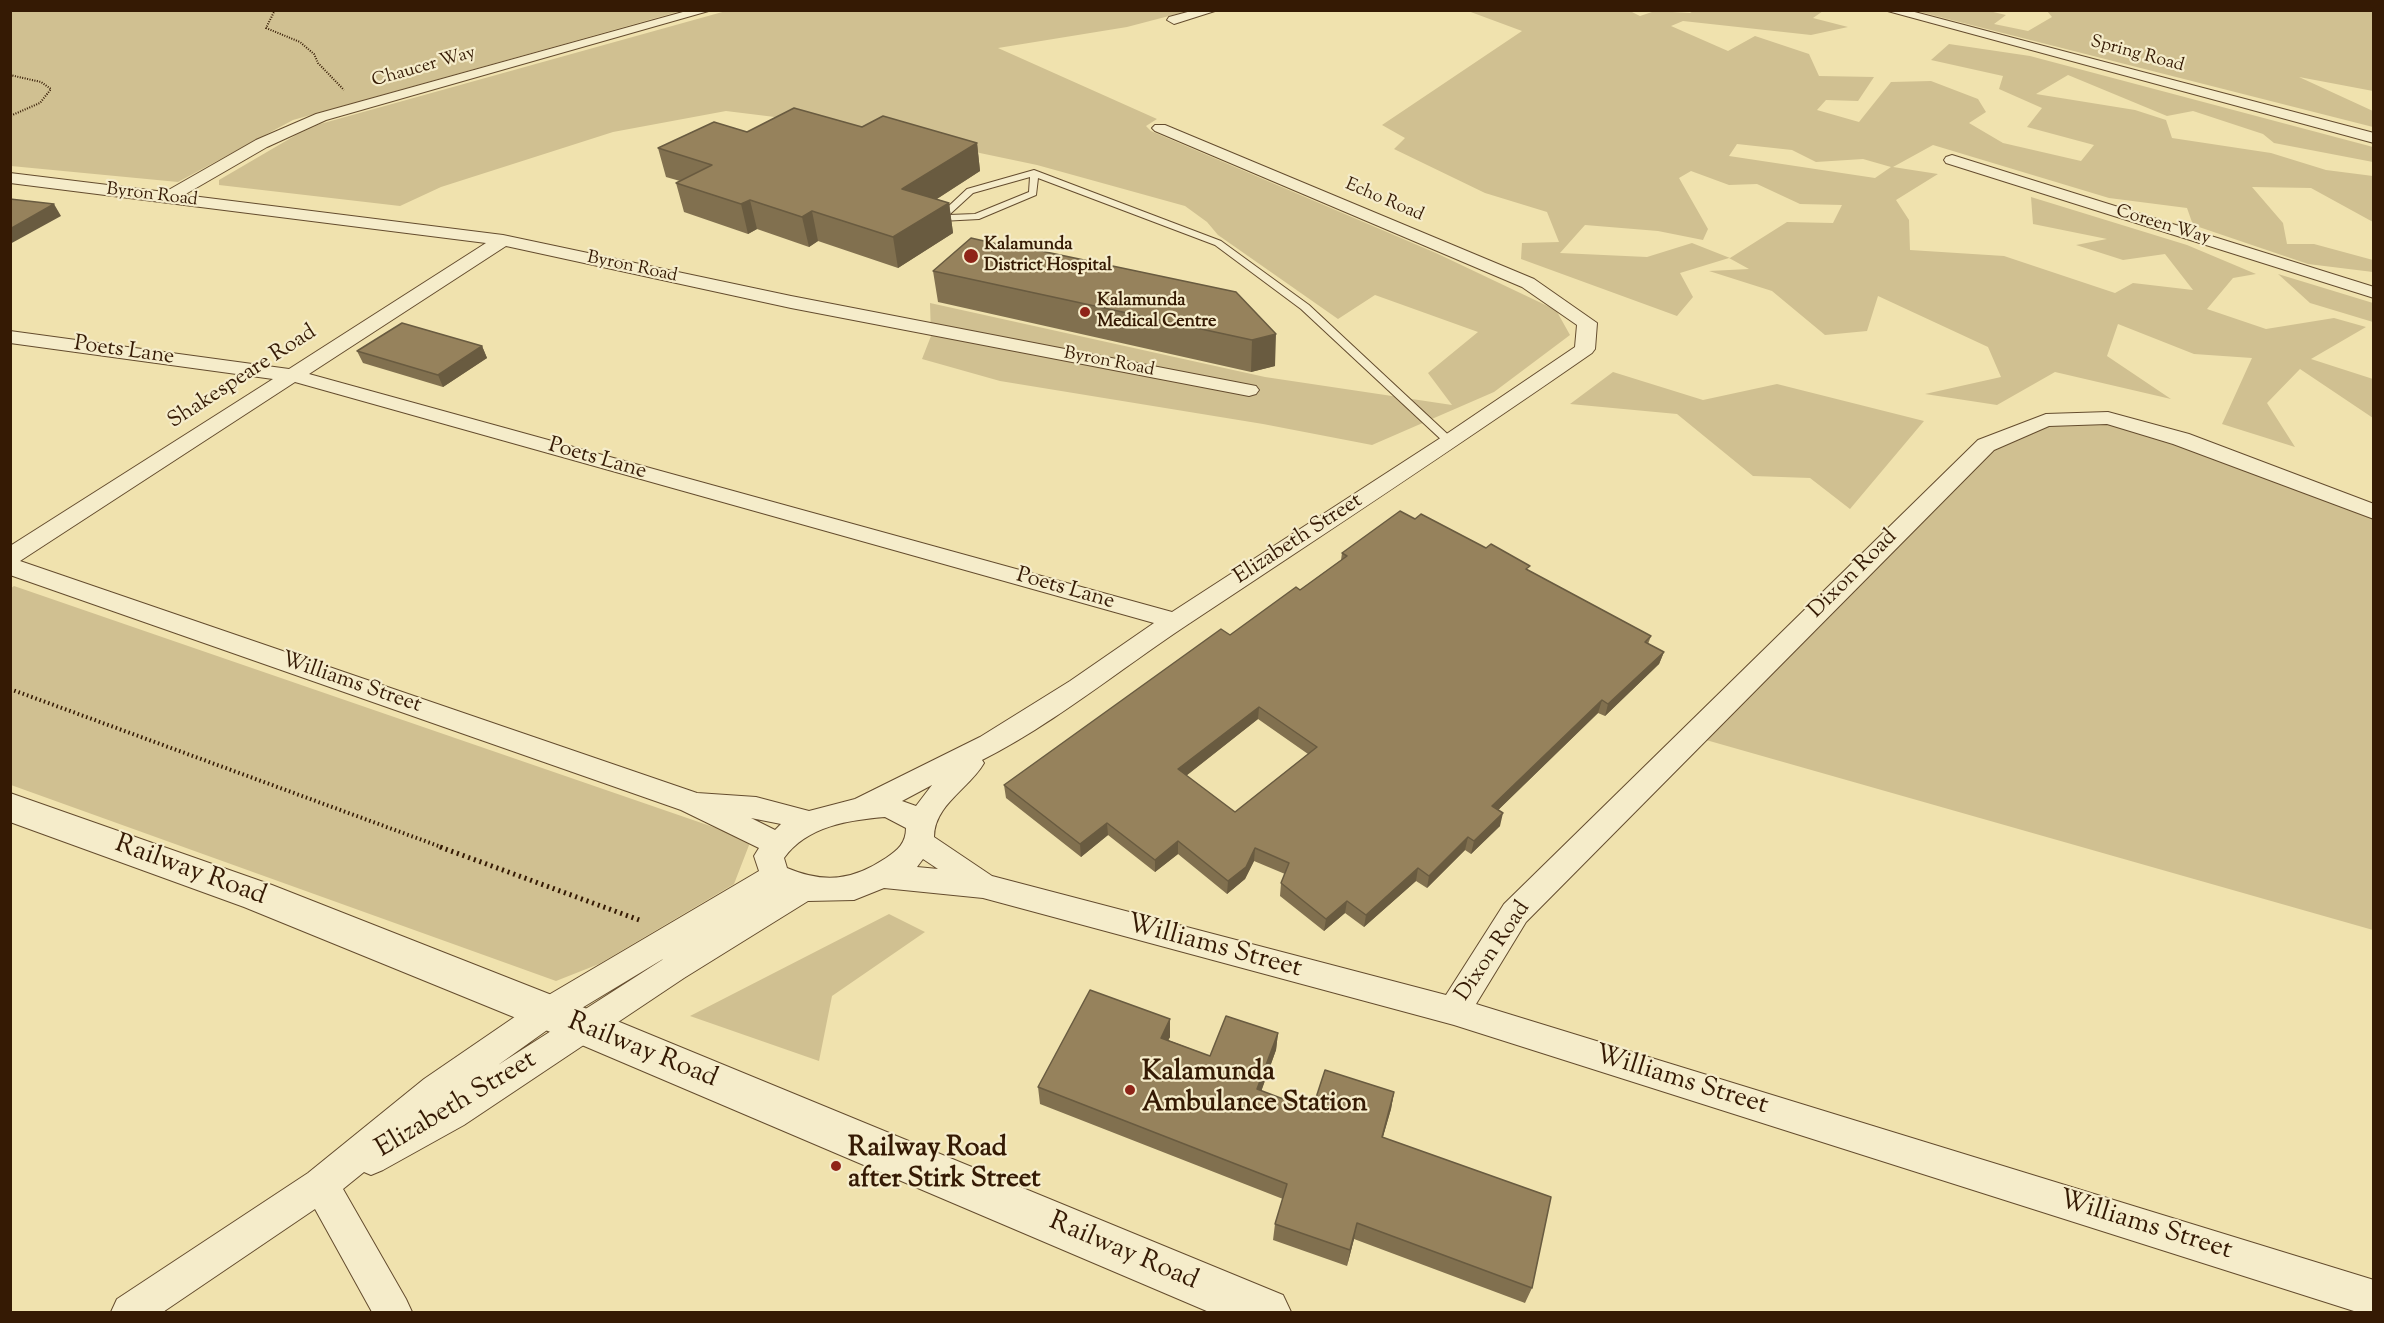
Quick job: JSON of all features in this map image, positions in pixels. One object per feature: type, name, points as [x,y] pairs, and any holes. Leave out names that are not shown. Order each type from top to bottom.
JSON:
[{"type":"street","name":"Chaucer Way","points":[[167,198],[294,127],[364,105],[706,10]]},
{"type":"street","points":[[1174,20],[1212,10]]},
{"type":"street","name":"Spring Road","points":[[1890,10],[2373,138]]},
{"type":"street","name":"Echo Road","points":[[1160,128],[1528,283],[1587,323]]},
{"type":"street","name":"Coreen Way","points":[[1952,160],[2373,293]]},
{"type":"street","name":"Byron Road","points":[[10,178],[503,240],[803,304],[1249,390]]},
{"type":"street","name":"Shakespeare Road","points":[[10,557],[503,240]]},
{"type":"street","name":"Elizabeth Street","points":[[862,808],[990,744],[1079,688],[1175,621],[1450,442],[1585,349],[1587,323]]},
{"type":"street","name":"Poets Lane","points":[[10,337],[291,375],[1175,621]]},
{"type":"street","name":"Dixon Road","points":[[1454,1011],[1515,913],[1986,445],[2046,420],[2108,418],[2181,439],[2373,512]]},
{"type":"street","name":"Williams Street","points":[[10,566],[691,802],[776,843]]},
{"type":"street","name":"Elizabeth Street","points":[[321,1185],[436,1090],[546,1013],[670,938],[790,882],[826,890],[854,888],[882,876],[906,860],[949,783],[990,744]]},
{"type":"street","name":"Williams Street","points":[[691,802],[739,804],[788,814],[809,823]]},
{"type":"street","name":"Williams Street","points":[[862,808],[886,806],[905,813],[920,832],[983,886]]},
{"type":"street","name":"Railway Road","points":[[10,807],[258,896],[585,1028],[1266,1312]]},
{"type":"street","points":[[790,882],[769,856],[776,843],[809,823],[862,808]]},
{"type":"street","name":"Williams Street","points":[[882,876],[983,886],[1454,1011],[2373,1299]]},
{"type":"street","name":"Elizabeth Street","points":[[130,1312],[321,1185],[452,1114],[585,1028],[674,969],[790,882]]},
{"type":"street","points":[[321,1185],[393,1312]]},
{"type":"lane","points":[[1034,173],[1032,193],[976,217],[940,218],[970,191],[1034,173],[1218,243],[1305,307],[1450,442]]},
{"type":"path","points":[[275,10],[266,28],[300,42],[347,93],[364,105]]},
{"type":"path","points":[[10,75],[41,82],[51,88],[50,94],[44,100],[10,116]]},
{"type":"path","points":[[10,689],[654,925],[670,938]]},
{"type":"shaded area","points":[[1695,10],[1823,11],[1813,18],[1848,27],[1811,35],[1683,21],[1671,26],[1728,51],[1755,36],[1809,54],[1819,76],[1874,77],[1858,101],[1826,100],[1817,110],[1859,122],[1891,82],[1931,81],[1978,99],[1986,112],[1969,123],[2003,143],[2081,161],[2094,145],[2027,127],[2042,108],[1999,89],[2003,76],[1931,60],[1949,44],[2030,56],[2373,147],[2373,162],[2274,143],[2263,134],[2193,111],[2167,116],[2068,75],[2036,94],[2135,110],[2166,120],[2172,138],[2271,153],[2326,170],[2373,176],[2373,222],[2311,188],[2252,187],[2283,223],[2287,244],[2314,244],[2373,260],[2373,272],[2308,264],[2193,225],[2187,208],[2109,198],[1933,145],[1893,167],[1938,174],[1896,200],[1909,220],[1910,250],[2004,256],[2115,293],[2133,283],[2193,290],[2165,254],[2123,260],[2076,245],[2107,239],[2033,224],[2031,197],[2187,245],[2256,274],[2233,278],[2207,309],[2266,329],[2334,318],[2366,327],[2311,359],[2373,379],[2373,418],[2300,369],[2267,403],[2295,447],[2222,424],[2252,358],[2194,354],[2118,324],[2107,356],[2171,399],[2055,372],[1997,405],[1925,394],[2001,377],[1988,347],[1878,296],[1867,331],[1825,335],[1772,291],[1709,271],[1749,269],[1729,258],[1680,273],[1693,297],[1677,316],[1521,259],[1522,243],[1559,242],[1547,212],[1485,193],[1394,149],[1405,138],[1382,125],[1522,31],[1468,11],[1630,11],[1640,16],[1655,11],[1690,13]],"holes":[[[1737,144],[1792,150],[1816,162],[1863,159],[1891,167],[1875,178],[1729,156]],[[1691,171],[1729,185],[1757,184],[1800,204],[1842,205],[1833,223],[1787,222],[1730,258],[1692,243],[1647,257],[1560,253],[1585,225],[1658,231],[1703,240],[1708,229],[1679,178]]]},
{"type":"shaded area","points":[[10,11],[681,11],[293,120],[178,182],[11,166]]},
{"type":"shaded area","points":[[726,11],[1188,11],[1127,27],[998,48],[1157,119],[1146,126],[1151,131],[1436,253],[1556,310],[1570,335],[1494,392],[1372,445],[1263,424],[1000,381],[922,359],[931,336],[930,303],[1265,377],[1452,405],[1428,373],[1478,332],[1375,295],[1338,319],[1218,235],[1207,222],[1185,206],[1037,165],[856,127],[726,111],[613,132],[441,187],[400,206],[219,185],[219,180],[296,135],[320,124]]},
{"type":"shaded area","points":[[1916,11],[1989,11],[2006,15],[1994,24],[2028,31],[2052,17],[2047,11],[2373,11],[2373,91],[2299,77],[2373,111],[2373,127]]},
{"type":"shaded area","points":[[2278,274],[2373,303],[2373,322],[2310,303]]},
{"type":"shaded area","points":[[1613,372],[1703,400],[1777,384],[1924,421],[1850,509],[1810,478],[1753,476],[1677,414],[1570,404]]},
{"type":"shaded area","points":[[2108,418],[2373,513],[2373,930],[1692,736],[1986,445],[2046,420]]},
{"type":"shaded area","points":[[14,586],[751,840],[734,884],[599,964],[556,981],[11,785],[10,589]]},
{"type":"shaded area","points":[[889,914],[925,932],[832,996],[819,1061],[690,1016]]},
{"type":"building","points":[[794,108],[862,127],[883,116],[977,143],[902,189],[949,203],[893,237],[812,211],[802,217],[750,200],[741,204],[676,183],[712,165],[658,148],[714,122],[747,132]]},
{"type":"building","points":[[10,199],[54,204],[10,229]]},
{"type":"building","points":[[971,238],[1236,292],[1276,334],[1252,340],[933,271]]},
{"type":"building","points":[[402,323],[482,346],[438,375],[357,351]]},
{"type":"building","points":[[1400,511],[1415,519],[1421,514],[1486,548],[1491,544],[1530,566],[1526,569],[1651,636],[1645,642],[1664,652],[1608,704],[1602,700],[1492,806],[1503,813],[1474,841],[1468,837],[1429,876],[1418,868],[1366,915],[1347,901],[1326,919],[1281,883],[1289,863],[1255,848],[1246,867],[1228,881],[1178,841],[1155,860],[1107,823],[1080,844],[1004,785],[1221,629],[1230,635],[1296,587],[1300,590],[1347,556],[1342,553]],"holes":[[[1259,707],[1317,747],[1235,812],[1178,769]]]},
{"type":"building","points":[[1090,990],[1170,1019],[1161,1038],[1210,1056],[1226,1016],[1278,1033],[1257,1089],[1312,1110],[1325,1070],[1394,1092],[1382,1137],[1551,1197],[1532,1288],[1357,1223],[1350,1250],[1275,1224],[1287,1184],[1038,1087]]},
{"type":"place","name":"Kalamunda District Hospital","points":[[971,256]]},
{"type":"place","name":"Kalamunda Medical Centre","points":[[1085,312]]},
{"type":"place","name":"Kalamunda Ambulance Station","points":[[1130,1090]]},
{"type":"place","name":"Railway Road after Stirk Street","points":[[836,1166]]}]
